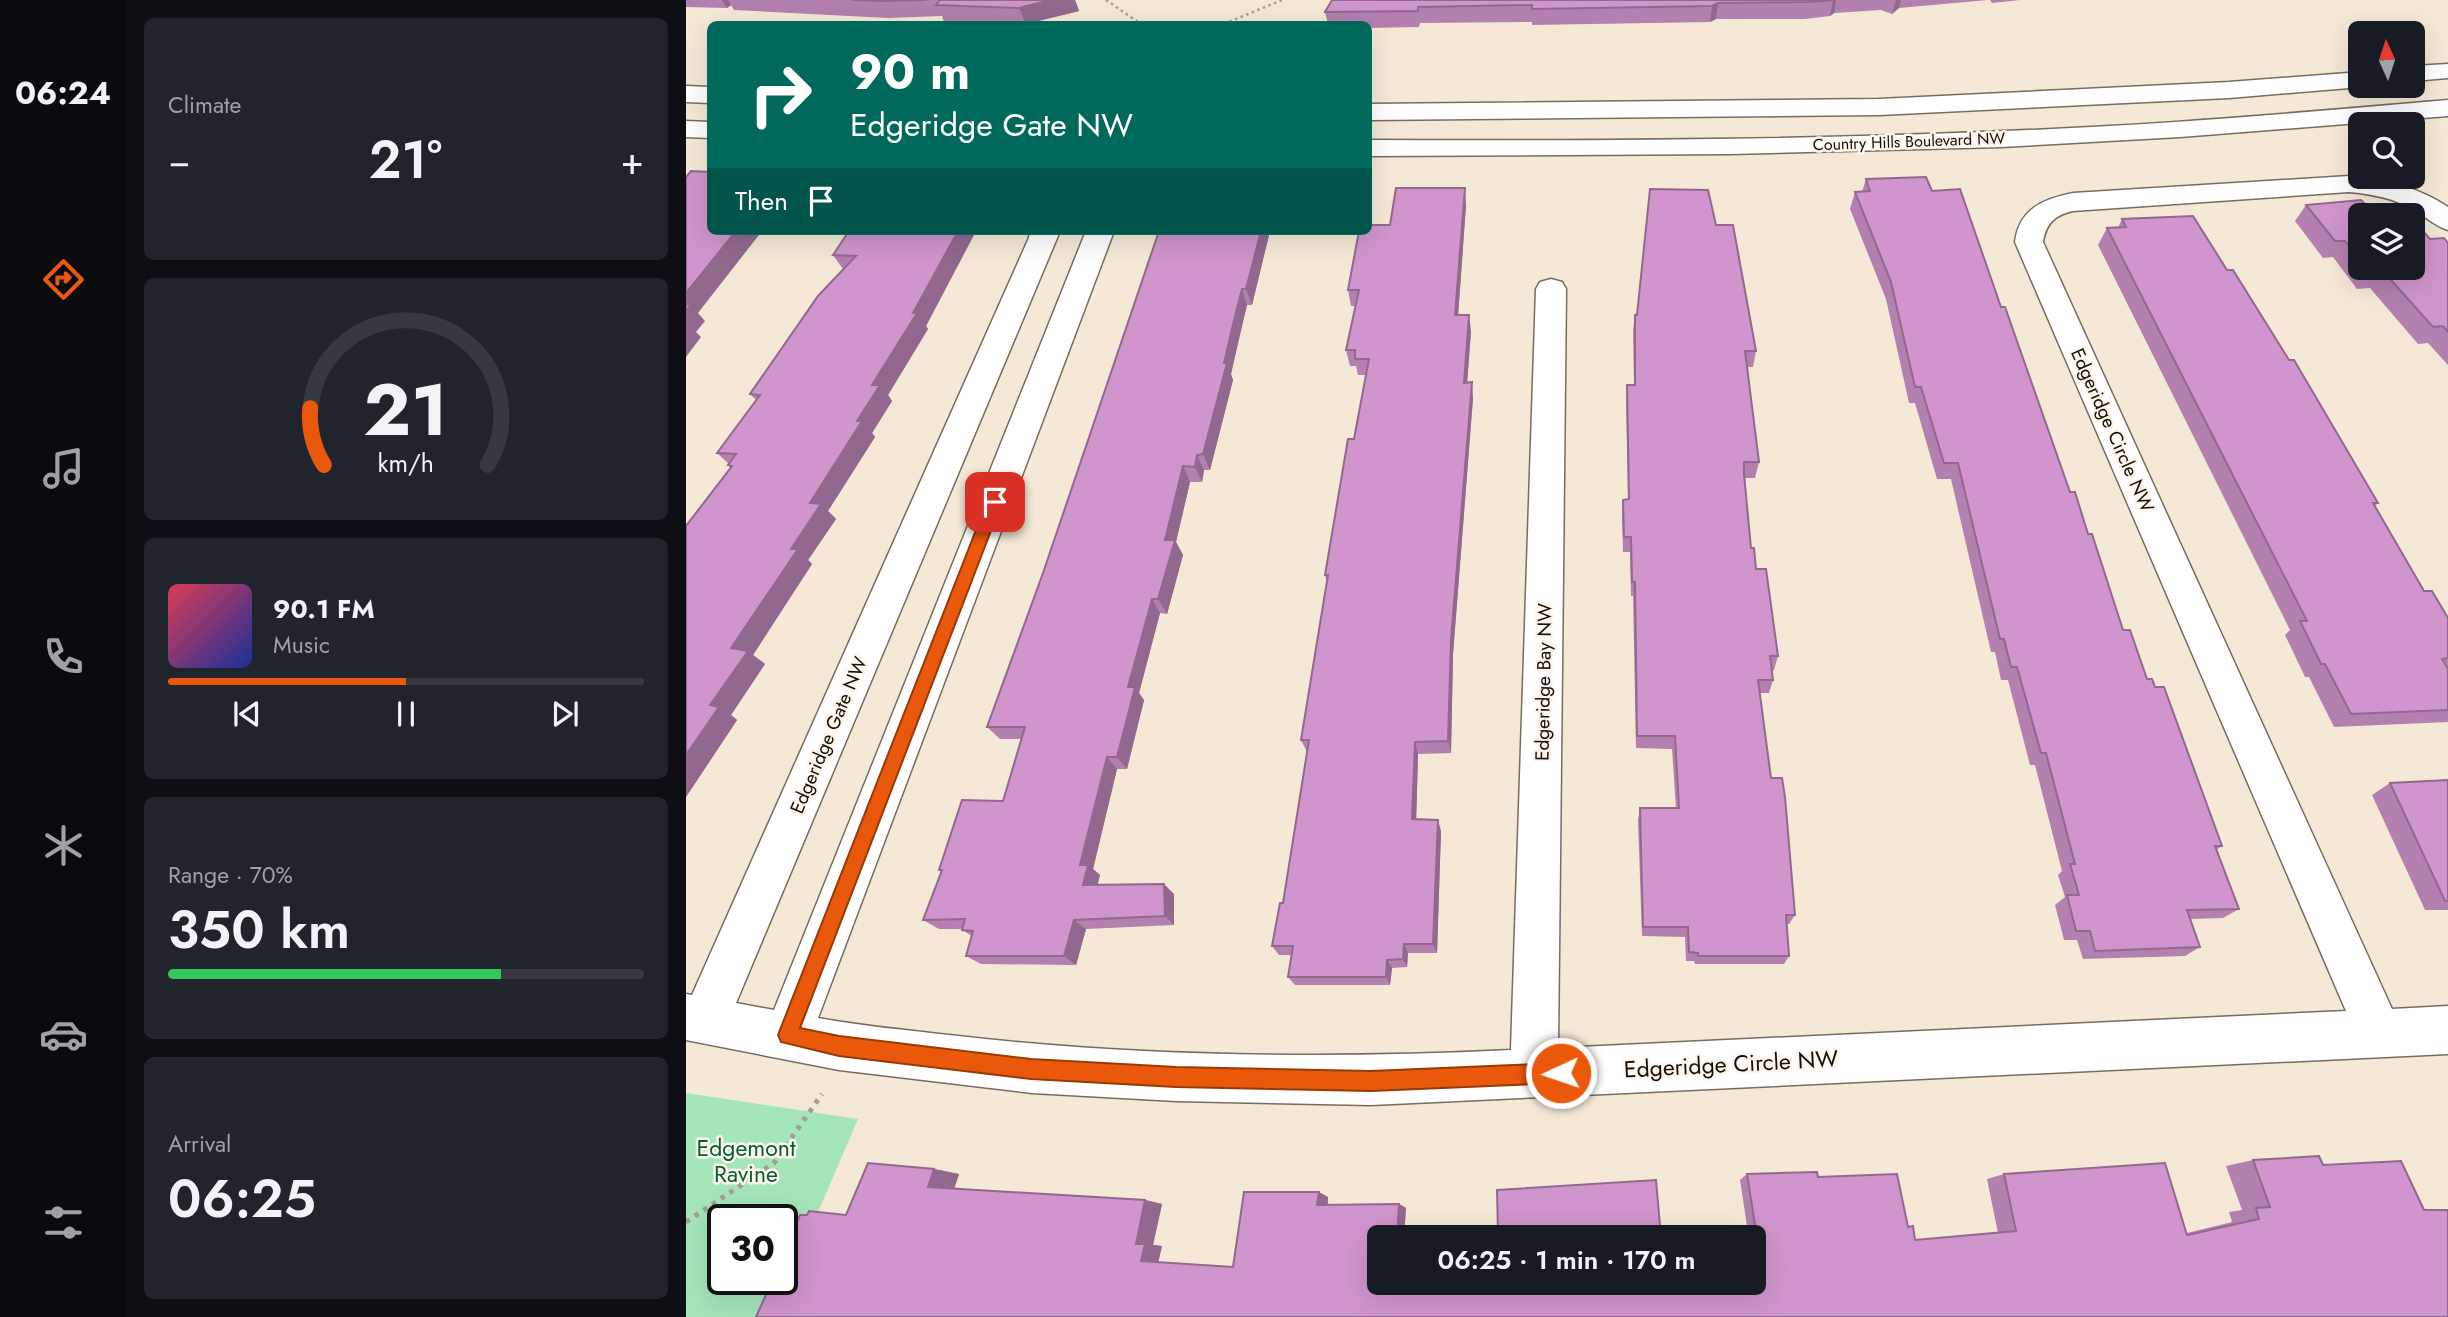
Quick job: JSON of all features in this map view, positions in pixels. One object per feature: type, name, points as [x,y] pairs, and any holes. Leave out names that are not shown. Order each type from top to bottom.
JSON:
[{"type":"street","points":[[2426,73],[2448,71]]},
{"type":"street","name":"Country Hills Boulevard NW","points":[[1372,112],[1879,107],[2228,90],[2348,80]]},
{"type":"street","points":[[686,94],[707,94]]},
{"type":"street","name":"Country Hills Boulevard NW","points":[[1372,148],[1643,148],[2091,135],[2448,108]]},
{"type":"street","points":[[686,129],[707,130]]},
{"type":"street","name":"Edgeridge Circle NW","points":[[2379,1033],[2029,242],[2030,229],[2037,216],[2048,208],[2073,202],[2349,184],[2392,190],[2416,199],[2448,221]]},
{"type":"street","name":"Edgeridge Gate NW","points":[[732,1025],[951,450],[1043,235]]},
{"type":"street","points":[[732,1025],[1015,450],[1098,235]]},
{"type":"street","name":"Edgeridge Bay NW","points":[[1534,1074],[1552,289]]},
{"type":"street","points":[[951,450],[1015,450]]},
{"type":"street","name":"Edgeridge Circle NW","points":[[732,1025],[839,1046],[1031,1069],[1176,1077],[1371,1081],[2448,1030]]},
{"type":"path","points":[[1106,0],[1137,21]]},
{"type":"path","points":[[1231,21],[1282,0]]},
{"type":"path","points":[[686,1222],[774,1163],[822,1094]]},
{"type":"green space","name":"Edgemont Ravine","points":[[686,1093],[858,1119],[798,1259],[798,1204],[707,1204],[707,1295],[782,1295],[773,1317],[686,1317]]},
{"type":"building","points":[[853,0],[927,0],[880,1]]},
{"type":"building","points":[[940,0],[1051,0],[1019,8],[936,5]]},
{"type":"building","points":[[1332,0],[1833,0],[1718,3],[1712,6],[1532,9],[1532,5],[1418,7],[1418,11],[1325,12]]},
{"type":"building","points":[[691,171],[707,172],[707,235],[733,235],[686,293],[686,177]]},
{"type":"building","points":[[1926,177],[1932,191],[1960,189],[2070,492],[2075,492],[2088,534],[2092,534],[2123,630],[2130,630],[2147,679],[2152,679],[2155,687],[2164,687],[2222,846],[2215,846],[2239,909],[2187,910],[2200,947],[2095,951],[2090,931],[2076,931],[2067,895],[2079,895],[2070,864],[2075,864],[2046,753],[2041,753],[2017,667],[2011,667],[2004,639],[2000,639],[1958,463],[1944,463],[1921,387],[1915,387],[1891,282],[1855,192],[1870,191],[1866,179]]},
{"type":"building","points":[[1396,188],[1465,188],[1455,315],[1469,315],[1464,383],[1472,382],[1451,640],[1448,741],[1415,742],[1412,819],[1438,820],[1433,944],[1404,944],[1403,959],[1387,960],[1386,977],[1288,977],[1293,946],[1272,946],[1280,903],[1283,903],[1309,740],[1301,740],[1328,575],[1325,575],[1348,439],[1354,439],[1369,359],[1355,359],[1355,350],[1346,350],[1359,290],[1348,290],[1358,235],[1372,235],[1372,225],[1390,225]]},
{"type":"building","points":[[1650,189],[1708,190],[1716,225],[1733,225],[1756,351],[1745,351],[1759,462],[1744,462],[1744,474],[1751,548],[1754,548],[1756,569],[1766,569],[1778,656],[1770,656],[1773,680],[1758,680],[1771,778],[1782,778],[1785,797],[1795,915],[1786,915],[1789,956],[1698,956],[1698,953],[1689,952],[1688,927],[1643,927],[1640,808],[1679,808],[1675,736],[1637,736],[1635,582],[1632,582],[1631,537],[1624,537],[1623,500],[1629,499],[1627,385],[1635,385],[1635,315]]},
{"type":"building","points":[[2361,200],[2364,203],[2348,203],[2348,245],[2345,241],[2335,241],[2306,205]]},
{"type":"building","points":[[2193,216],[2227,270],[2233,270],[2289,360],[2294,360],[2378,503],[2373,503],[2424,591],[2432,591],[2448,618],[2448,658],[2442,659],[2448,669],[2448,710],[2351,714],[2325,664],[2321,664],[2300,621],[2307,621],[2107,228],[2126,227],[2122,219]]},
{"type":"building","points":[[2425,233],[2430,239],[2444,238],[2448,243],[2448,332],[2443,326],[2433,327],[2391,280],[2425,280]]},
{"type":"building","points":[[846,235],[956,235],[913,313],[917,313],[872,385],[880,385],[857,421],[862,421],[810,503],[821,504],[791,549],[798,549],[731,648],[748,651],[710,705],[719,707],[686,755],[686,526],[732,466],[728,465],[736,454],[717,453],[760,395],[750,394],[818,296],[856,256],[833,255]]},
{"type":"building","points":[[1158,235],[1260,235],[1246,289],[1242,289],[1224,363],[1227,363],[1203,454],[1197,455],[1195,467],[1183,466],[1165,540],[1175,540],[1158,599],[1152,599],[1128,687],[1135,687],[1117,757],[1107,757],[1080,865],[1088,865],[1083,885],[1164,884],[1165,916],[1074,920],[1064,956],[966,956],[973,931],[962,930],[965,919],[923,920],[942,870],[939,870],[962,800],[1003,801],[1025,727],[987,727],[1043,573]]},
{"type":"building","points":[[2448,780],[2448,901],[2445,901],[2390,783]]},
{"type":"building","points":[[2319,1156],[2323,1165],[2401,1161],[2424,1210],[2448,1210],[2448,1317],[756,1317],[766,1295],[798,1295],[800,1215],[807,1215],[809,1211],[846,1215],[868,1163],[934,1169],[928,1187],[1145,1200],[1136,1244],[1145,1244],[1141,1261],[1233,1267],[1244,1192],[1319,1192],[1317,1205],[1399,1204],[1398,1225],[1367,1225],[1367,1295],[1766,1295],[1766,1225],[1755,1225],[1747,1174],[1817,1172],[1818,1177],[1897,1174],[1908,1227],[1913,1226],[1915,1240],[2016,1231],[2004,1174],[2165,1163],[2187,1235],[2259,1219],[2256,1208],[2270,1207],[2253,1160]]},
{"type":"building","points":[[1656,1180],[1660,1225],[1498,1225],[1497,1190]]},
{"type":"route","points":[[995,502],[788,1035],[839,1046],[1031,1069],[1176,1077],[1371,1081],[1561,1073]]}]
